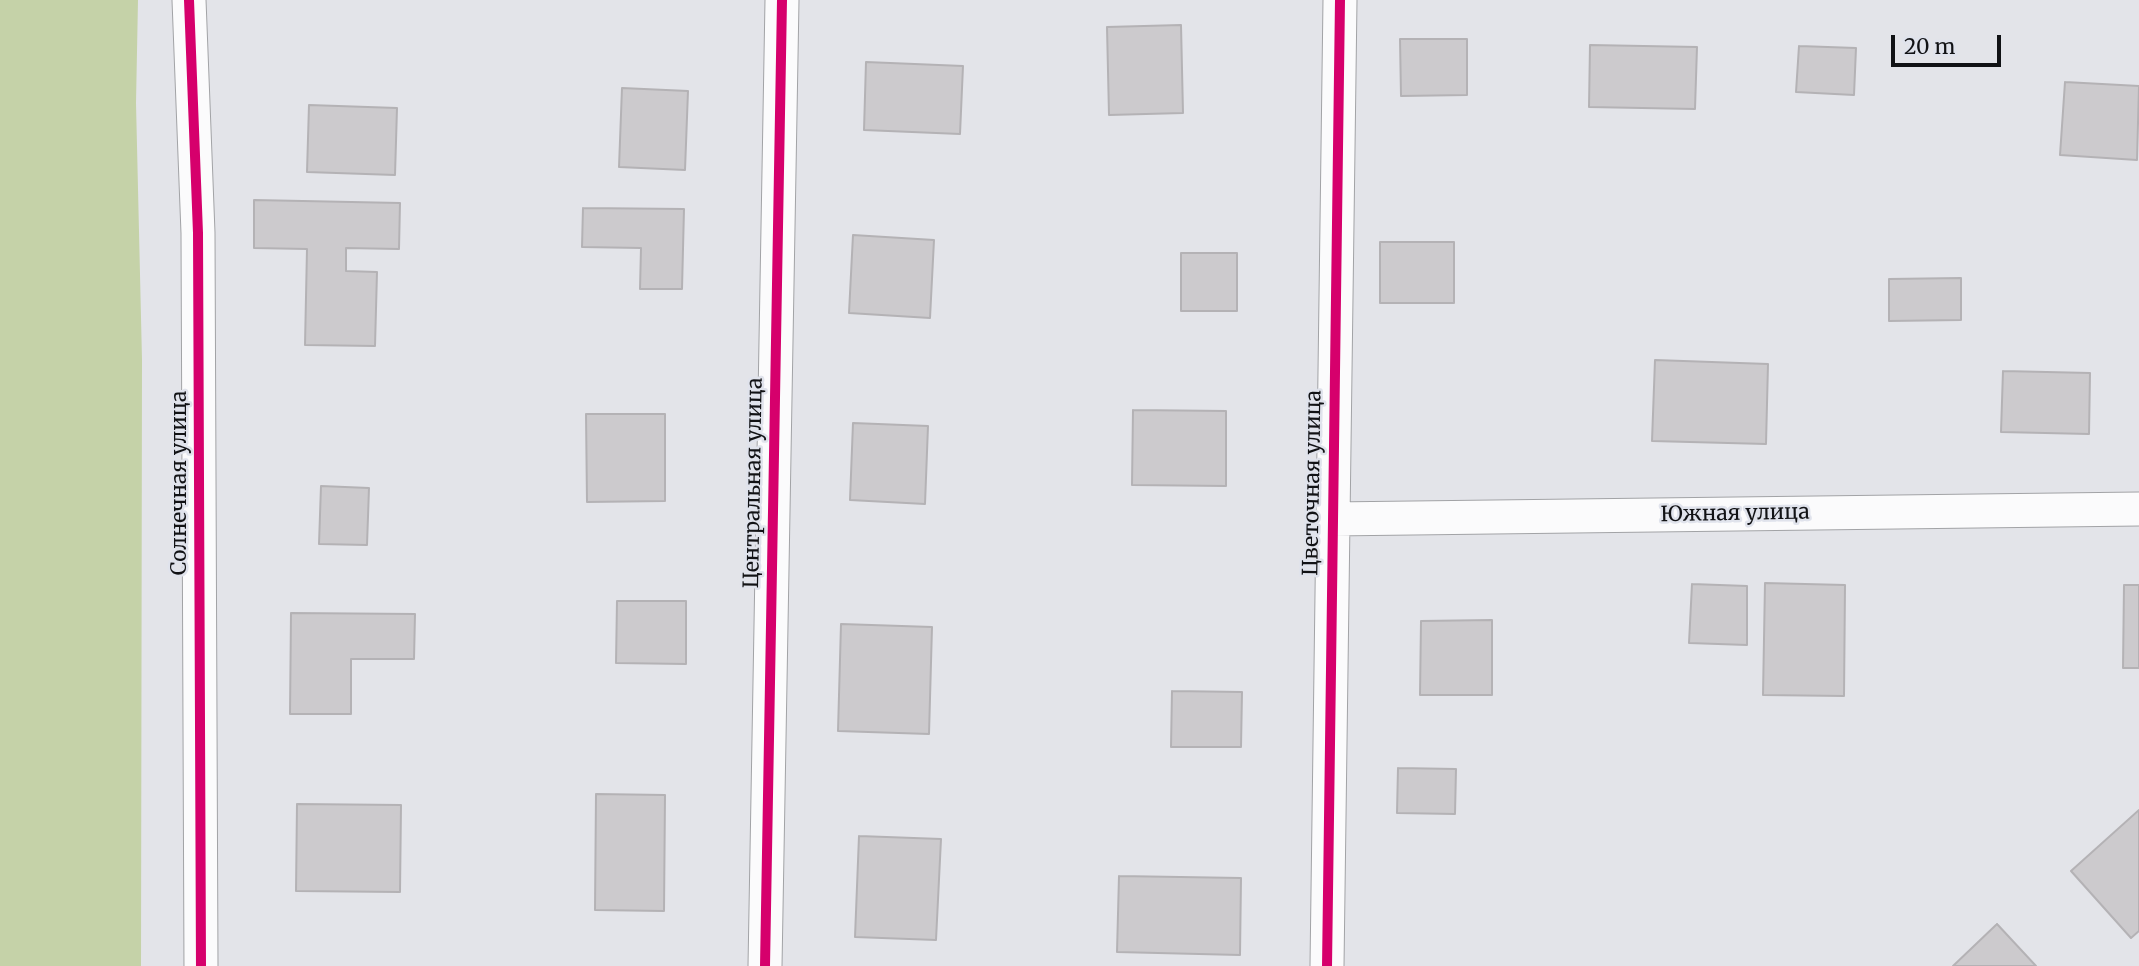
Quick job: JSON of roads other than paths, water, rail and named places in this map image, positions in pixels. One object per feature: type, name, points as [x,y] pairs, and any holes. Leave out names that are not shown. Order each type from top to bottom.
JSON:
[{"type":"street","name":"Солнечная улица","points":[[189,0],[198,233],[201,966]]},
{"type":"street","name":"Центральная улица","points":[[765,966],[782,0]]},
{"type":"street","name":"Цветочная улица","points":[[1327,966],[1340,0]]},
{"type":"street","name":"Южная улица","points":[[1332,519],[2139,509]]}]
